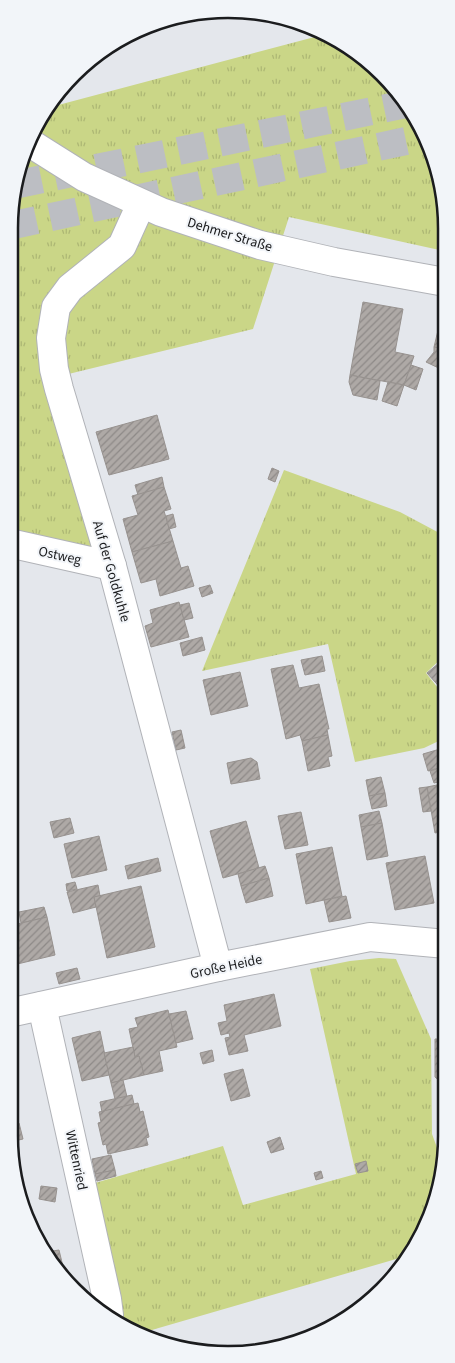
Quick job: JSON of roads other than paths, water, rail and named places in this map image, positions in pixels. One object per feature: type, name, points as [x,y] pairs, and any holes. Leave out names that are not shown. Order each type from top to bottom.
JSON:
[{"type":"street","name":"Dehmer Straße","points":[[34,145],[84,177],[141,204],[260,245],[344,264],[438,281]]},
{"type":"street","name":"Auf der Goldkuhle","points":[[141,204],[122,246],[70,288],[56,307],[51,338],[54,369],[112,566],[218,967]]},
{"type":"street","name":"Ostweg","points":[[18,545],[112,566]]},
{"type":"street","name":"Große Heide","points":[[18,1011],[218,967],[370,937],[438,943]]},
{"type":"street","name":"Wittenried","points":[[42,1006],[108,1308]]},
{"type":"tunnel","points":[[23,183],[398,106]]},
{"type":"tunnel","points":[[18,224],[418,139]]}]
